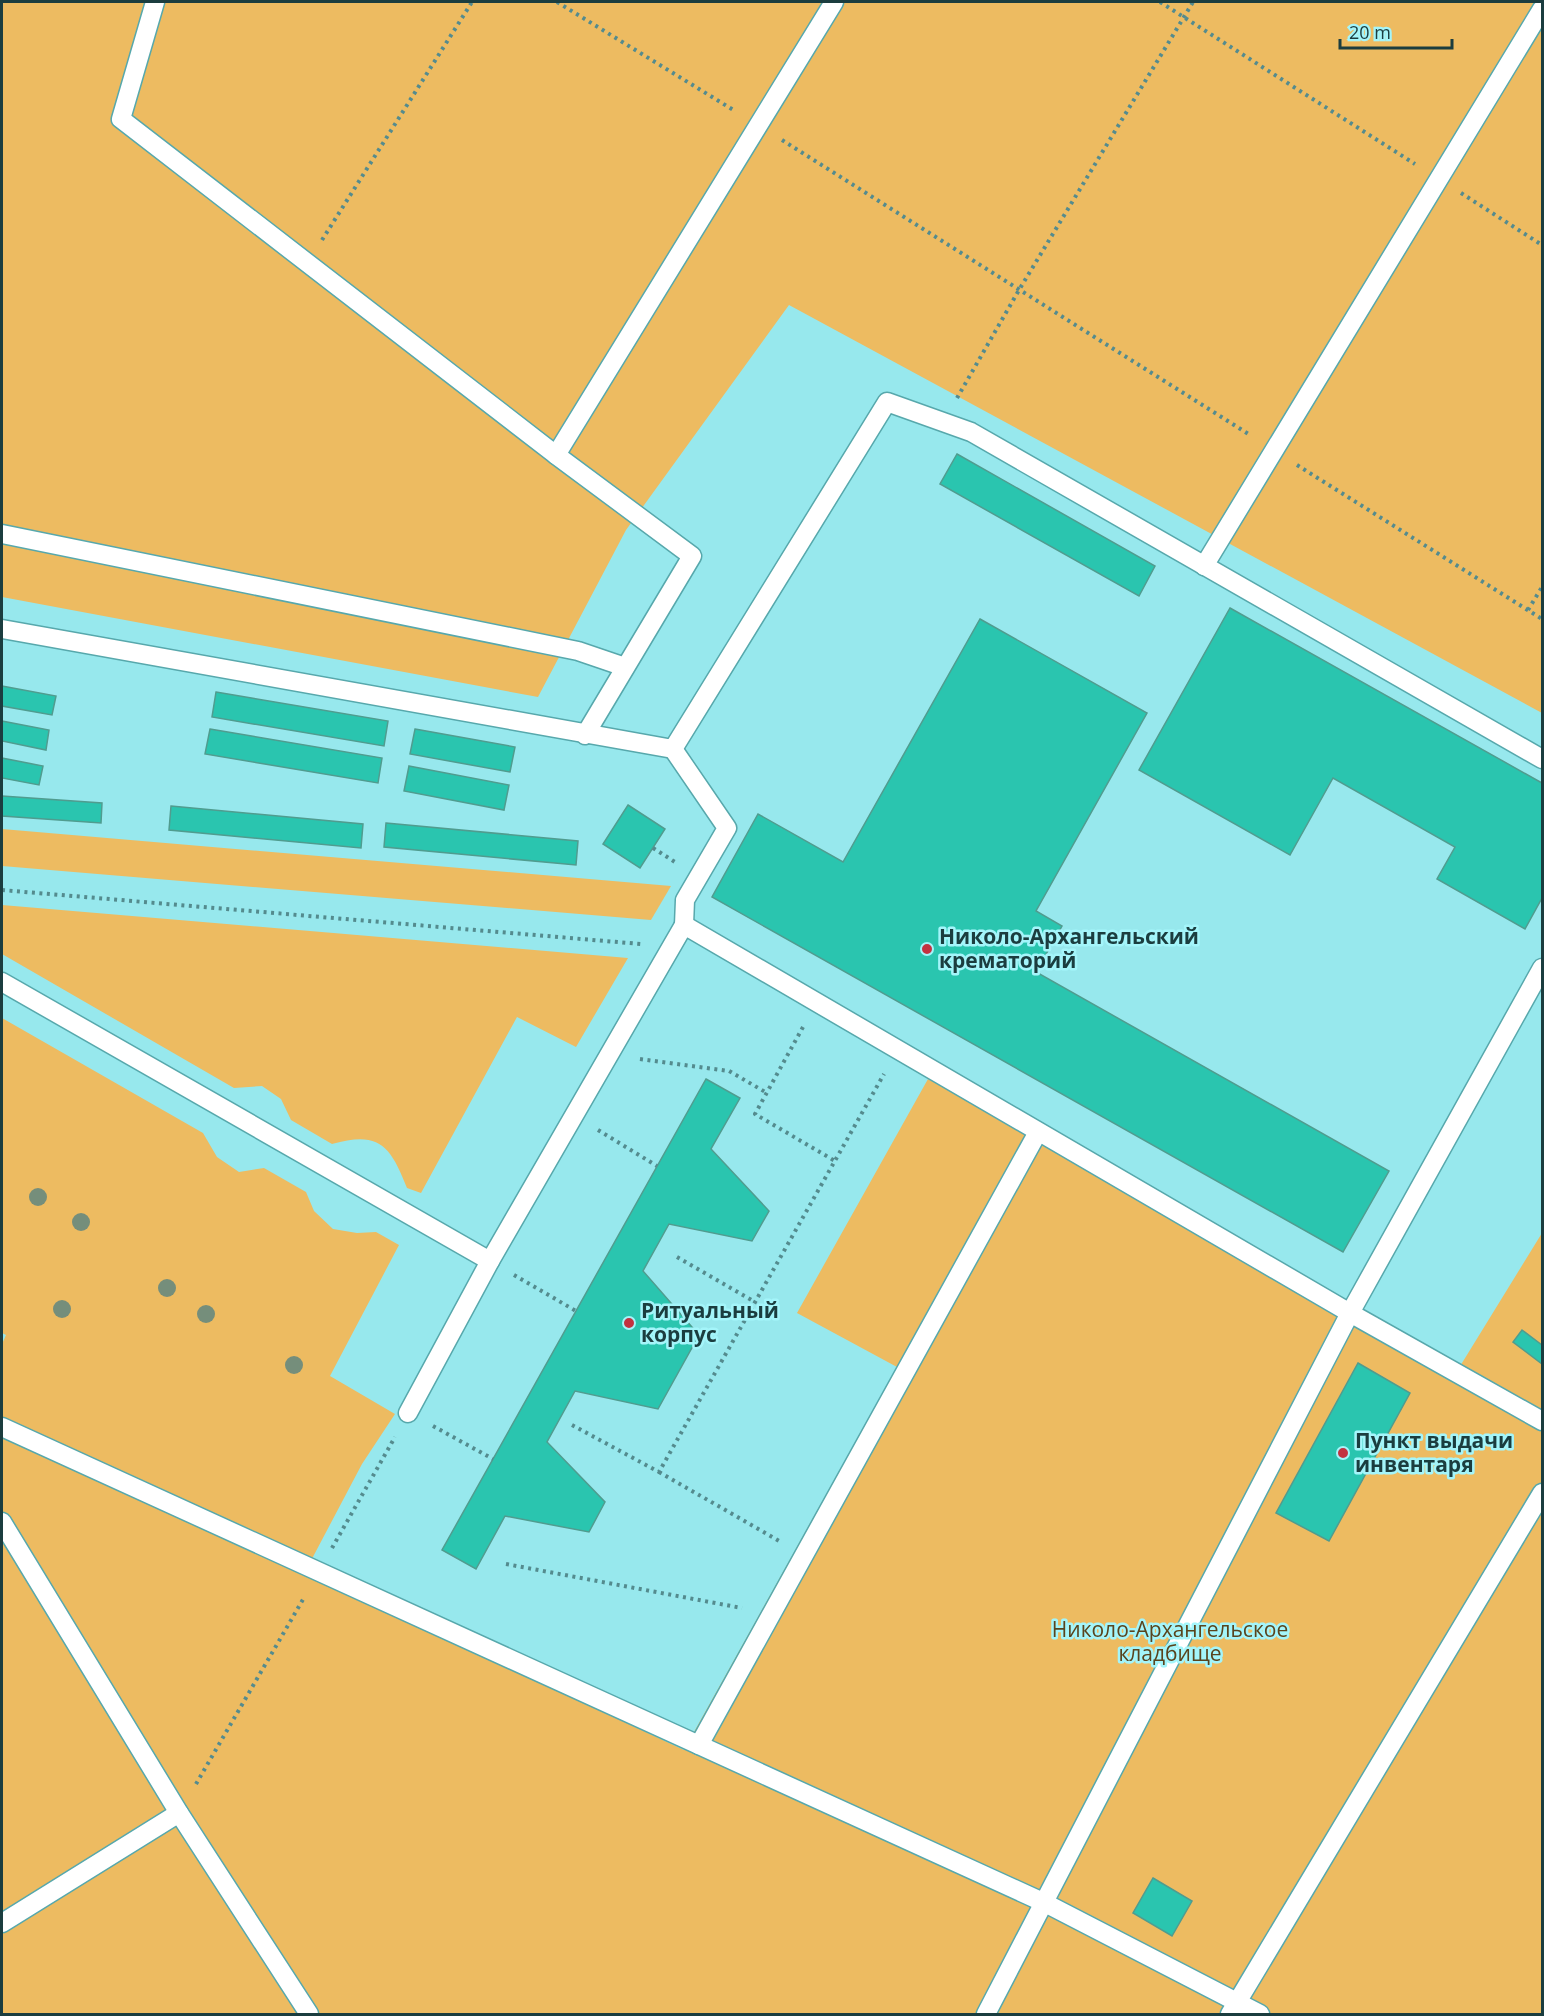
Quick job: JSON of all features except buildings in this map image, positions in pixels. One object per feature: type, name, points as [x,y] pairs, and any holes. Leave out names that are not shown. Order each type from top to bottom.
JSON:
[{"type":"lane","points":[[155,2],[121,119],[556,455],[692,556],[585,735]]},
{"type":"lane","points":[[556,455],[834,2]]},
{"type":"lane","points":[[1204,566],[1542,9]]},
{"type":"lane","points":[[673,749],[886,402],[971,432],[1542,759]]},
{"type":"lane","points":[[2,534],[578,651],[625,667]]},
{"type":"lane","points":[[2,629],[673,749],[727,828],[685,900],[684,925],[490,1261],[408,1413]]},
{"type":"lane","points":[[684,925],[1350,1313],[1542,1421]]},
{"type":"lane","points":[[986,2014],[1350,1313],[1542,968]]},
{"type":"lane","points":[[2,982],[490,1261]]},
{"type":"lane","points":[[699,1745],[1038,1132]]},
{"type":"lane","points":[[2,1427],[1045,1903],[1233,2008],[1260,2014]]},
{"type":"lane","points":[[1233,2008],[1542,1493]]},
{"type":"lane","points":[[2,1522],[179,1813],[309,2014]]},
{"type":"lane","points":[[2,1923],[179,1813]]},
{"type":"path","points":[[308,263],[472,2]]},
{"type":"path","points":[[557,2],[758,125],[1542,619]]},
{"type":"path","points":[[1160,2],[1542,245]]},
{"type":"path","points":[[944,422],[1019,290],[1193,2]]},
{"type":"path","points":[[1528,610],[1542,587]]},
{"type":"path","points":[[653,848],[670,858]]},
{"type":"path","points":[[2,890],[671,946]]},
{"type":"path","points":[[817,1003],[755,1114],[835,1161]]},
{"type":"path","points":[[659,1472],[897,1050]]},
{"type":"path","points":[[609,1054],[729,1071],[767,1093]]},
{"type":"path","points":[[574,1116],[657,1166]]},
{"type":"path","points":[[677,1257],[755,1302]]},
{"type":"path","points":[[490,1261],[576,1311]]},
{"type":"path","points":[[179,1813],[408,1413],[493,1459]]},
{"type":"path","points":[[572,1425],[804,1555]]},
{"type":"path","points":[[506,1564],[772,1614]]},
{"type":"green space","points":[[2,2],[1542,2],[1542,713],[789,305],[626,530],[538,697],[2,597]]},
{"type":"green space","points":[[2,829],[671,886],[651,920],[2,866]]},
{"type":"green space","points":[[2,905],[628,958],[576,1047],[517,1017],[421,1193],[407,1188],[395,1161],[381,1145],[361,1139],[332,1144],[291,1120],[281,1099],[262,1086],[234,1088],[2,954]]},
{"type":"green space","name":"Николо-Архангельское кладбище","points":[[2,1018],[203,1133],[217,1157],[239,1172],[264,1168],[306,1192],[314,1211],[333,1229],[357,1233],[376,1232],[399,1245],[330,1376],[395,1414],[362,1464],[305,1572],[684,1750],[897,1367],[797,1313],[928,1079],[1350,1313],[1454,1376],[1542,1233],[1542,2014],[2,2014],[2,1344],[6,1335],[2,1333]]},
{"type":"place","name":"Николо-Архангельский крематорий","points":[[927,949]]},
{"type":"place","name":"Ритуальный корпус","points":[[629,1323]]},
{"type":"place","name":"Пункт выдачи инвентаря","points":[[1343,1453]]}]
